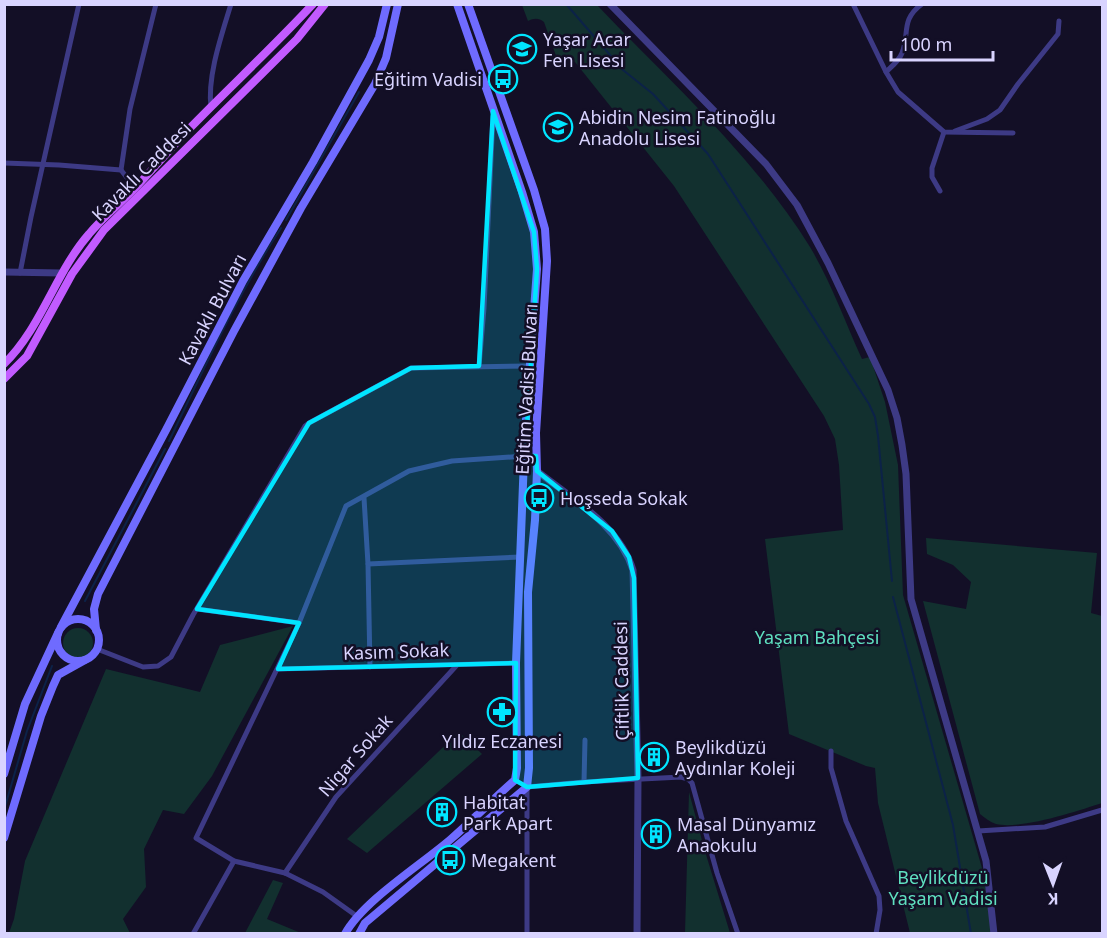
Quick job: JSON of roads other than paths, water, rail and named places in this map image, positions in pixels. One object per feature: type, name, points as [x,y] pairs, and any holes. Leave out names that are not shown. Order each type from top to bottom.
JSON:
[{"type":"main road","name":"Kavaklı Caddesi","points":[[4,364],[16,353],[62,273],[90,232],[313,4]]},
{"type":"main road","name":"Kavaklı Caddesi","points":[[4,379],[27,356],[72,274],[104,230],[283,53],[325,4]]},
{"type":"main road","name":"Kavaklı Bulvarı","points":[[4,774],[25,704],[59,630],[243,280],[313,162],[369,60],[379,37],[387,4]]},
{"type":"main road","name":"Kavaklı Bulvarı","points":[[97,649],[99,636],[96,630],[94,609],[98,594],[234,331],[301,208],[382,70],[398,4]]},
{"type":"main road","name":"Eğitim Vadisi Bulvarı","points":[[456,4],[522,192],[534,232],[537,269],[520,557],[515,780]]},
{"type":"main road","name":"Eğitim Vadisi Bulvarı","points":[[468,4],[534,190],[545,229],[547,261],[537,471],[528,592],[529,768],[527,787]]},
{"type":"main road","points":[[525,456],[536,456]]},
{"type":"main road","points":[[86,660],[77,661],[65,657],[57,646],[59,630],[66,622],[79,619],[92,624],[96,630]]},
{"type":"main road","points":[[4,838],[41,716],[58,675],[92,656],[97,649]]},
{"type":"main road","points":[[345,933],[376,899],[452,839],[515,780]]},
{"type":"main road","points":[[359,933],[366,923],[527,787]]},
{"type":"main road","points":[[358,917],[366,923]]},
{"type":"street","points":[[20,273],[79,4]]},
{"type":"street","points":[[135,188],[121,170],[130,109],[156,4]]},
{"type":"street","points":[[211,108],[214,67],[231,4]]},
{"type":"street","points":[[610,4],[779,180],[810,228],[876,362],[897,418],[902,445],[906,474],[911,599],[986,861],[994,933]]},
{"type":"street","points":[[853,4],[898,92],[947,132],[1013,133]]},
{"type":"street","points":[[886,72],[900,58],[907,21],[915,9],[922,4]]},
{"type":"street","points":[[940,190],[932,177],[932,168],[947,132],[987,119],[1000,110],[1058,34],[1059,21]]},
{"type":"street","points":[[479,366],[486,285],[494,133],[493,111]]},
{"type":"street","points":[[4,164],[43,164],[121,170]]},
{"type":"street","points":[[4,272],[62,273]]},
{"type":"street","points":[[97,649],[143,667],[158,666],[171,657],[196,609],[299,435],[309,423],[411,368],[530,366]]},
{"type":"street","points":[[358,917],[323,892],[285,873],[234,861],[196,838],[299,623],[346,506],[409,471],[452,461],[525,456]]},
{"type":"street","name":"Çiftlik Caddesi","points":[[537,471],[612,531],[629,557],[633,570],[638,778],[637,933]]},
{"type":"street","points":[[364,498],[370,667]]},
{"type":"street","points":[[368,564],[520,557]]},
{"type":"street","points":[[196,609],[299,623]]},
{"type":"street","name":"Kasım Sokak","points":[[278,669],[516,663]]},
{"type":"street","name":"Nigar Sokak","points":[[285,873],[336,797],[457,665]]},
{"type":"street","points":[[584,782],[585,741]]},
{"type":"street","points":[[831,751],[831,768],[846,821],[879,896],[880,909],[876,933]]},
{"type":"street","points":[[515,780],[527,787],[638,778],[681,777],[688,779],[692,783],[717,873],[738,933]]},
{"type":"street","points":[[527,787],[527,933]]},
{"type":"street","points":[[978,831],[1045,826],[1102,810]]},
{"type":"street","points":[[193,933],[234,861]]},
{"type":"waterway","points":[[566,4],[623,70],[653,94],[708,154],[869,404],[875,417],[878,436],[892,581]]},
{"type":"waterway","points":[[286,220],[359,92]]},
{"type":"waterway","points":[[169,441],[235,306],[281,228]]},
{"type":"waterway","points":[[85,601],[165,449]]},
{"type":"waterway","points":[[893,597],[953,825],[971,934]]},
{"type":"waterway","points":[[4,810],[27,731],[52,666]]},
{"type":"place","name":"Yaşar Acar Fen Lisesi","points":[[522,49]]},
{"type":"place","name":"Eğitim Vadisi","points":[[503,79]]},
{"type":"place","name":"Abidin Nesim Fatinoğlu Anadolu Lisesi","points":[[558,127]]},
{"type":"place","name":"Hoşseda Sokak","points":[[539,498]]},
{"type":"place","name":"Yıldız Eczanesi","points":[[502,712]]},
{"type":"place","name":"Beylikdüzü Aydınlar Koleji","points":[[654,757]]},
{"type":"place","name":"Habitat Park Apart","points":[[442,812]]},
{"type":"place","name":"Masal Dünyamız Anaokulu","points":[[656,834]]},
{"type":"place","name":"Megakent","points":[[450,860]]},
{"type":"park label","name":"Yaşam Bahçesi","points":[[817,637]]},
{"type":"park label","name":"Beylikdüzü Yaşam Vadisi","points":[[943,887]]}]
